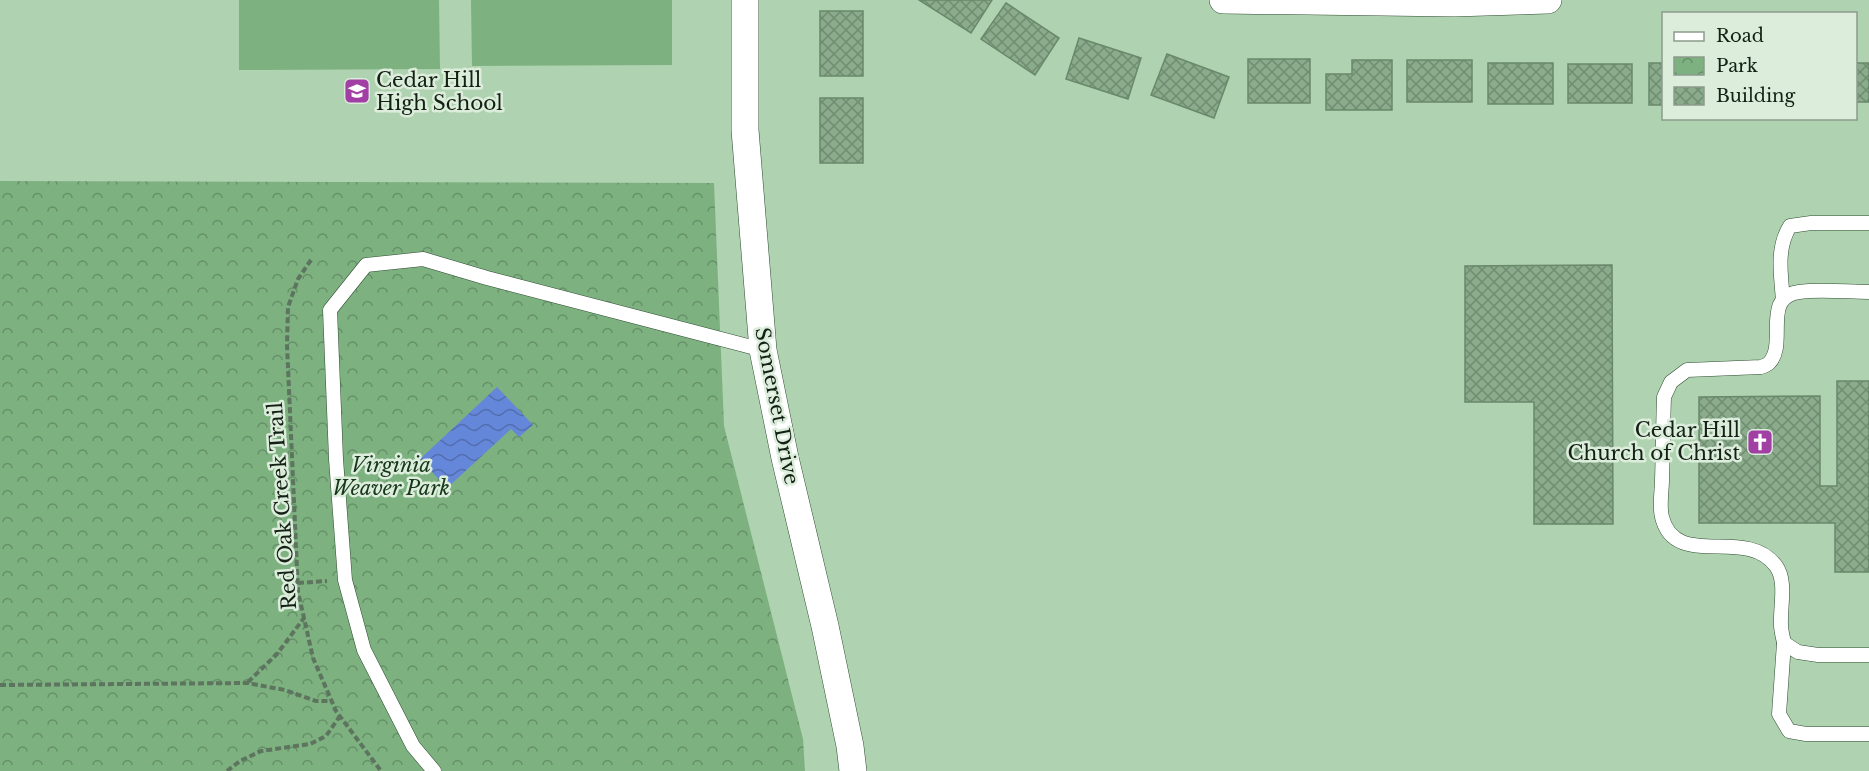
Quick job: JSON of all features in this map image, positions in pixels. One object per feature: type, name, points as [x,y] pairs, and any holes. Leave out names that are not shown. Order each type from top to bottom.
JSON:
[{"type":"street","name":"Somerset Drive","points":[[745,0],[745,130],[763,350],[785,458],[825,626],[853,771]]},
{"type":"street","points":[[1223,0],[1454,2],[1548,0]]},
{"type":"lane","points":[[1783,300],[1780,253],[1784,236],[1790,226],[1811,223],[1869,223]]},
{"type":"lane","points":[[434,771],[413,746],[364,650],[345,580],[336,459],[330,310],[366,265],[423,260],[763,350]]},
{"type":"lane","points":[[1869,292],[1797,292],[1783,300],[1777,311],[1776,349],[1770,362],[1761,368],[1687,370],[1671,382],[1664,397],[1661,516],[1666,528],[1676,540],[1692,546],[1743,546],[1762,554],[1776,566],[1782,581],[1781,627],[1784,643],[1779,714],[1789,731],[1806,734],[1869,734]]},
{"type":"lane","points":[[1784,643],[1798,652],[1818,655],[1869,655]]},
{"type":"path","name":"Red Oak Creek Trail","points":[[310,260],[298,279],[288,307],[286,345],[298,582],[313,658],[340,716],[381,771]]},
{"type":"path","points":[[298,582],[345,580]]},
{"type":"path","points":[[247,683],[277,654],[304,618]]},
{"type":"path","points":[[0,685],[247,683],[285,690],[316,701],[332,701]]},
{"type":"path","points":[[227,771],[240,761],[261,751],[310,744],[326,736],[340,716]]},
{"type":"green space","points":[[239,0],[439,0],[440,69],[239,70]]},
{"type":"green space","points":[[471,0],[672,0],[672,65],[472,66]]},
{"type":"green space","name":"Virginia Weaver Park","points":[[0,181],[714,183],[724,426],[803,739],[805,771],[0,771]]},
{"type":"water","points":[[497,387],[533,425],[519,437],[511,429],[447,488],[420,459]]},
{"type":"building","points":[[919,0],[992,0],[971,33]]},
{"type":"building","points":[[1006,3],[1059,38],[1035,75],[981,39]]},
{"type":"building","points":[[820,11],[863,11],[863,76],[820,76]]},
{"type":"building","points":[[1079,38],[1141,58],[1128,99],[1066,79]]},
{"type":"building","points":[[1167,54],[1229,77],[1214,118],[1151,95]]},
{"type":"building","points":[[1248,59],[1310,59],[1310,103],[1248,103]]},
{"type":"building","points":[[1352,60],[1392,60],[1392,110],[1326,110],[1326,74],[1352,74]]},
{"type":"building","points":[[1407,60],[1472,60],[1472,102],[1407,102]]},
{"type":"building","points":[[1488,63],[1553,63],[1553,104],[1488,104]]},
{"type":"building","points":[[1649,63],[1662,63],[1662,105],[1649,105]]},
{"type":"building","points":[[1857,63],[1869,63],[1869,102],[1857,102]]},
{"type":"building","points":[[1568,64],[1632,64],[1632,103],[1568,103]]},
{"type":"building","points":[[820,98],[863,98],[863,163],[820,163]]},
{"type":"building","points":[[1612,265],[1613,524],[1534,524],[1534,402],[1465,402],[1465,266]]},
{"type":"building","name":"Cedar Hill Church of Christ","points":[[1837,381],[1869,381],[1869,572],[1835,572],[1835,523],[1699,523],[1699,397],[1820,396],[1820,486],[1837,486]]},
{"type":"place","name":"Cedar Hill High School","points":[[357,91]]},
{"type":"place","name":"Cedar Hill Church of Christ","points":[[1760,442]]}]
